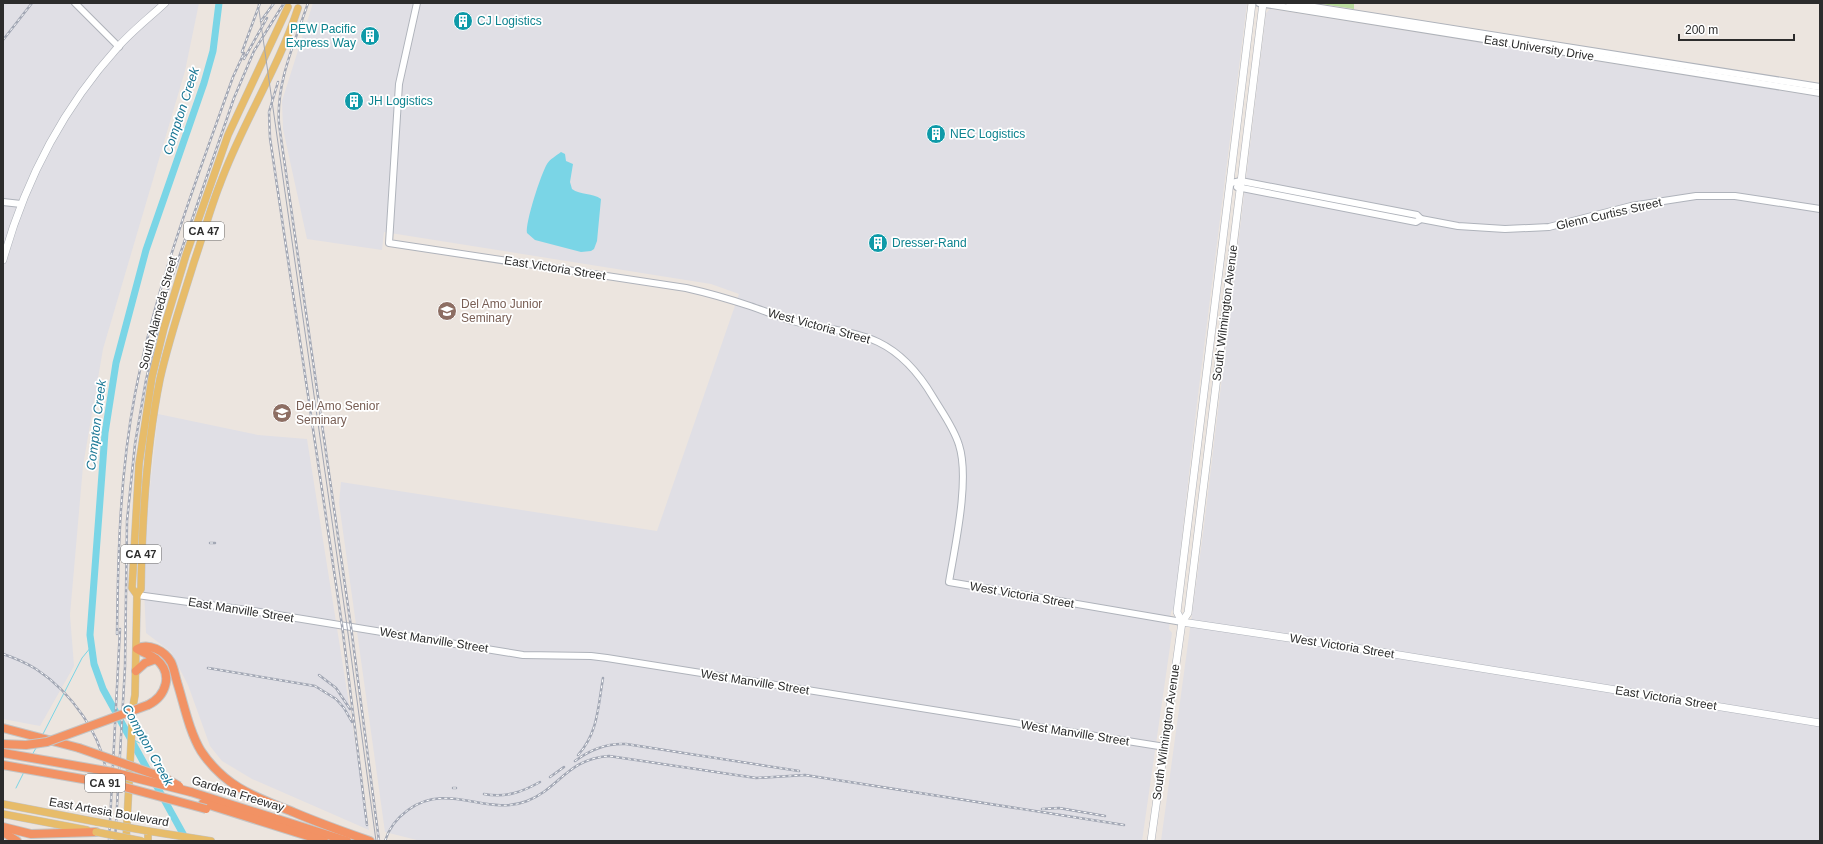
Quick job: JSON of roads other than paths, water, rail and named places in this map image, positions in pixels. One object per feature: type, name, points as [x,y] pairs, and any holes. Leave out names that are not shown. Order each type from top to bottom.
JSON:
[{"type":"highway","points":[[3,744],[26,745],[47,742],[148,705],[162,694],[166,683],[164,670],[156,659],[137,648]]},
{"type":"highway","points":[[137,648],[153,648],[163,654],[171,662],[192,730],[200,749],[222,776],[252,796],[340,831],[370,841]]},
{"type":"highway","points":[[136,671],[145,663],[156,659]]},
{"type":"highway","points":[[3,728],[79,748],[165,778],[194,793]]},
{"type":"highway","name":"Gardena Freeway","points":[[3,753],[112,772],[194,793],[347,841]]},
{"type":"highway","points":[[3,761],[123,782],[324,841]]},
{"type":"highway","name":"Gardena Freeway","points":[[3,764],[117,785],[204,806],[310,841]]},
{"type":"highway","points":[[244,809],[251,815],[333,841]]},
{"type":"highway","points":[[3,827],[14,836]]},
{"type":"highway","points":[[3,832],[14,836],[96,832]]},
{"type":"main road","points":[[3,260],[21,204],[31,179],[56,132],[90,82],[119,46],[165,3]]},
{"type":"main road","name":"South Wilmington Avenue","points":[[1182,622],[1177,612],[1252,3]]},
{"type":"main road","name":"South Wilmington Avenue","points":[[1151,841],[1182,622],[1188,613],[1262,4]]},
{"type":"main road","name":"South Alameda Street","points":[[137,595],[132,588],[138,464],[152,377],[164,328],[186,255],[228,135],[288,7]]},
{"type":"main road","name":"South Alameda Street","points":[[126,841],[128,783],[135,695],[137,595],[141,589],[142,528],[147,465],[160,379],[171,337],[220,184],[237,142],[283,50],[298,8]]},
{"type":"main road","points":[[175,292],[184,295]]},
{"type":"main road","name":"West Victoria Street","points":[[1182,622],[1342,645],[1512,673]]},
{"type":"main road","name":"East Victoria Street","points":[[1512,673],[1820,723]]},
{"type":"main road","name":"East Artesia Boulevard","points":[[3,804],[97,822],[211,841]]},
{"type":"main road","name":"East Artesia Boulevard","points":[[3,814],[142,841]]},
{"type":"main road","points":[[148,831],[148,841]]},
{"type":"street","points":[[75,3],[119,46]]},
{"type":"street","name":"East Victoria Street","points":[[418,3],[399,84],[389,243],[686,288],[735,301]]},
{"type":"street","name":"East University Drive","points":[[1288,3],[1508,41]]},
{"type":"street","name":"East University Drive","points":[[1262,4],[1774,82],[1820,87]]},
{"type":"street","name":"East University Drive","points":[[1774,82],[1820,93]]},
{"type":"street","name":"Glenn Curtiss Street","points":[[1231,183],[1417,215],[1421,219],[1458,226],[1505,229],[1549,228],[1631,206],[1696,196],[1758,198],[1820,209]]},
{"type":"street","points":[[3,202],[21,204]]},
{"type":"street","name":"West Victoria Street","points":[[735,301],[792,321],[855,334],[877,342],[887,347],[906,363],[927,388],[949,424],[959,445],[964,471],[958,526],[948,582],[1182,622]]},
{"type":"street","name":"East Manville Street","points":[[137,595],[345,626]]},
{"type":"street","name":"West Manville Street","points":[[345,626],[522,655],[591,656],[607,658],[1165,747]]},
{"type":"water","points":[[561,152],[565,154],[566,161],[573,164],[570,182],[572,189],[601,199],[597,241],[594,249],[591,251],[581,252],[535,240],[527,233],[528,219],[544,169],[550,161]]},
{"type":"waterway","name":"Compton Creek","points":[[187,841],[103,689],[94,664],[90,635],[105,433],[116,363],[146,250],[204,83],[213,51],[219,3]]},
{"type":"waterway","points":[[43,734],[82,658],[91,647]]},
{"type":"waterway","points":[[134,740],[153,750]]},
{"type":"waterway","points":[[32,755],[36,748]]},
{"type":"waterway","points":[[16,788],[24,772]]},
{"type":"tram line","points":[[258,3],[347,626],[376,841]]},
{"type":"railway","points":[[3,40],[32,3]]},
{"type":"railway","points":[[242,52],[260,3]]},
{"type":"railway","points":[[261,21],[274,3]]},
{"type":"railway","points":[[115,841],[125,667],[127,521],[135,444],[146,380],[167,292],[234,98],[254,51],[284,3]]},
{"type":"railway","points":[[308,3],[292,47],[283,78],[280,93],[279,124],[351,627],[379,841]]},
{"type":"railway","points":[[244,59],[267,18]]},
{"type":"railway","points":[[117,634],[119,543],[123,483],[135,394],[165,273],[191,194],[233,77],[244,53]]},
{"type":"railway","points":[[278,82],[269,112],[270,138],[342,625],[367,825]]},
{"type":"railway","points":[[210,543],[215,543]]},
{"type":"railway","points":[[109,841],[120,629]]},
{"type":"railway","points":[[3,654],[36,669],[73,702],[92,731],[99,746],[107,778]]},
{"type":"railway","points":[[208,668],[315,686],[336,699],[344,708],[352,722]]},
{"type":"railway","points":[[319,675],[336,688],[350,709]]},
{"type":"railway","points":[[578,755],[585,747],[593,729],[603,678]]},
{"type":"railway","points":[[575,761],[587,753],[599,748],[626,744],[799,771]]},
{"type":"railway","points":[[385,841],[391,828],[400,816],[423,802],[438,799],[453,799],[497,805],[512,805],[527,801],[548,789],[573,768],[583,762],[609,756],[756,778],[805,775],[1124,825]]},
{"type":"railway","points":[[550,777],[564,767]]},
{"type":"railway","points":[[484,794],[507,795],[527,789],[540,782]]},
{"type":"railway","points":[[1042,809],[1059,808],[1105,816]]},
{"type":"place","name":"CJ Logistics","points":[[463,21]]},
{"type":"place","name":"PEW Pacific Express Way","points":[[370,36]]},
{"type":"place","name":"JH Logistics","points":[[354,101]]},
{"type":"place","name":"NEC Logistics","points":[[936,134]]},
{"type":"place","name":"Dresser-Rand","points":[[878,243]]},
{"type":"place","name":"Del Amo Junior Seminary","points":[[447,311]]},
{"type":"place","name":"Del Amo Senior Seminary","points":[[282,413]]}]
